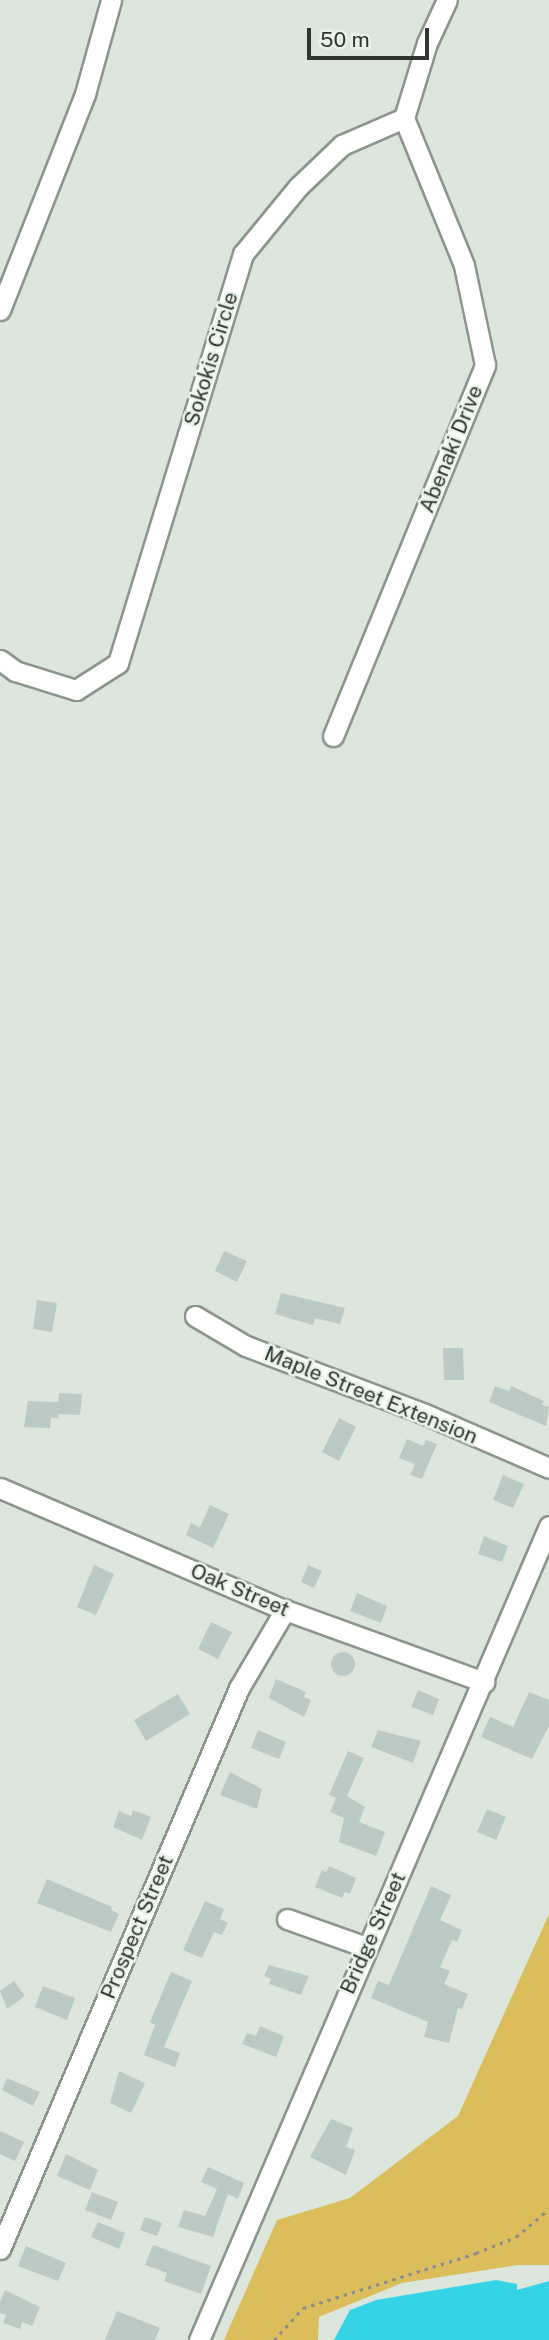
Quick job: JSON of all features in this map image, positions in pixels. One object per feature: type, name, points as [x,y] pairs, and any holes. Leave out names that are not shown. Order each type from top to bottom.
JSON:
[{"type":"street","points":[[0,310],[85,94],[110,0]]},
{"type":"street","points":[[404,117],[427,43],[447,0]]},
{"type":"street","name":"Sokokis Circle","points":[[0,660],[15,671],[76,690],[118,663],[243,254],[298,187],[342,145],[404,117]]},
{"type":"street","name":"Abenaki Drive","points":[[333,736],[485,365],[464,265],[404,117]]},
{"type":"street","name":"Maple Street Extension","points":[[195,1317],[246,1346],[425,1414],[549,1468]]},
{"type":"street","name":"Oak Street","points":[[0,1488],[285,1610],[484,1682]]},
{"type":"street","name":"Bridge Street","points":[[199,2340],[549,1526]]},
{"type":"street","name":"Prospect Street","points":[[0,2249],[239,1688],[285,1610]]},
{"type":"street","points":[[287,1919],[366,1947]]},
{"type":"path","points":[[274,2340],[303,2308],[476,2253],[516,2237],[549,2209]]},
{"type":"shaded area","points":[[549,1914],[549,2265],[518,2265],[402,2283],[319,2317],[318,2340],[224,2340],[277,2220],[350,2198],[458,2116]]},
{"type":"water","points":[[496,2280],[517,2284],[517,2290],[549,2281],[549,2340],[334,2340],[350,2310],[376,2300]]},
{"type":"building","points":[[224,1251],[247,1261],[237,1282],[215,1271]]},
{"type":"building","points":[[281,1293],[345,1308],[340,1324],[315,1318],[313,1325],[275,1314]]},
{"type":"building","points":[[37,1300],[57,1303],[52,1332],[33,1329]]},
{"type":"building","points":[[443,1348],[463,1348],[464,1380],[444,1380]]},
{"type":"building","points":[[495,1386],[509,1391],[511,1386],[544,1401],[542,1405],[549,1407],[546,1426],[489,1402]]},
{"type":"building","points":[[59,1393],[82,1394],[80,1415],[58,1414],[58,1418],[51,1418],[50,1428],[24,1427],[28,1401],[58,1402]]},
{"type":"building","points":[[339,1418],[356,1427],[339,1461],[322,1452]]},
{"type":"building","points":[[407,1439],[423,1446],[426,1440],[437,1444],[422,1479],[410,1475],[415,1464],[399,1458]]},
{"type":"building","points":[[503,1475],[524,1484],[513,1508],[493,1500]]},
{"type":"building","points":[[210,1505],[229,1514],[213,1548],[186,1535],[191,1523],[200,1527]]},
{"type":"building","points":[[484,1536],[508,1546],[502,1562],[478,1554]]},
{"type":"building","points":[[94,1565],[114,1574],[96,1615],[77,1607]]},
{"type":"building","points":[[308,1565],[322,1571],[314,1588],[301,1582]]},
{"type":"building","points":[[357,1593],[387,1606],[381,1623],[350,1611]]},
{"type":"building","points":[[211,1622],[232,1632],[218,1659],[198,1649]]},
{"type":"building","points":[[343,1652],[354,1659],[355,1664],[348,1675],[343,1676],[332,1669],[331,1664],[338,1653]]},
{"type":"building","points":[[276,1679],[306,1692],[304,1697],[311,1700],[304,1717],[269,1698]]},
{"type":"building","points":[[418,1690],[439,1699],[433,1715],[411,1707]]},
{"type":"building","points":[[529,1692],[549,1700],[549,1726],[532,1759],[481,1737],[490,1717],[513,1727]]},
{"type":"building","points":[[178,1694],[190,1714],[146,1741],[134,1720]]},
{"type":"building","points":[[258,1730],[286,1742],[279,1759],[251,1748]]},
{"type":"building","points":[[378,1730],[421,1741],[413,1763],[371,1747]]},
{"type":"building","points":[[348,1751],[364,1758],[347,1796],[365,1807],[359,1822],[385,1832],[376,1856],[339,1842],[344,1818],[330,1812],[336,1798],[329,1795]]},
{"type":"building","points":[[230,1772],[262,1789],[257,1809],[220,1795]]},
{"type":"building","points":[[487,1809],[506,1817],[496,1840],[477,1832]]},
{"type":"building","points":[[133,1810],[151,1817],[142,1840],[113,1827],[119,1811],[131,1816]]},
{"type":"building","points":[[329,1866],[356,1878],[350,1894],[345,1892],[342,1898],[315,1887],[322,1870],[326,1872]]},
{"type":"building","points":[[47,1879],[112,1907],[111,1910],[119,1914],[111,1932],[37,1903]]},
{"type":"building","points":[[431,1886],[451,1895],[440,1920],[462,1930],[457,1942],[452,1940],[440,1967],[450,1971],[444,1984],[468,1994],[462,2009],[458,2008],[449,2043],[424,2037],[428,2022],[371,1998],[378,1981],[389,1985]]},
{"type":"building","points":[[205,1901],[224,1909],[220,1919],[228,1923],[222,1935],[214,1932],[202,1958],[183,1950]]},
{"type":"building","points":[[269,1965],[309,1976],[301,1995],[269,1984],[271,1979],[264,1976]]},
{"type":"building","points":[[171,1972],[192,1981],[164,2047],[180,2053],[175,2067],[144,2055],[155,2025],[150,2022]]},
{"type":"building","points":[[14,1981],[25,1996],[7,2009],[0,1991]]},
{"type":"building","points":[[43,1986],[75,1998],[67,2020],[35,2007]]},
{"type":"building","points":[[260,2026],[284,2036],[276,2057],[242,2044],[247,2033],[256,2036]]},
{"type":"building","points":[[119,2071],[145,2083],[131,2113],[110,2103]]},
{"type":"building","points":[[7,2078],[40,2092],[33,2106],[2,2090]]},
{"type":"building","points":[[331,2119],[353,2128],[346,2147],[355,2150],[346,2175],[310,2157]]},
{"type":"building","points":[[0,2131],[24,2142],[15,2161],[0,2154]]},
{"type":"building","points":[[66,2154],[98,2170],[90,2190],[57,2176]]},
{"type":"building","points":[[208,2167],[244,2183],[238,2199],[228,2194],[213,2237],[178,2227],[184,2210],[205,2216],[217,2189],[201,2182]]},
{"type":"building","points":[[92,2192],[118,2202],[111,2220],[85,2210]]},
{"type":"building","points":[[145,2217],[162,2223],[157,2236],[140,2230]]},
{"type":"building","points":[[98,2222],[125,2233],[119,2249],[91,2237]]},
{"type":"building","points":[[153,2245],[211,2266],[201,2294],[164,2281],[167,2273],[145,2265]]},
{"type":"building","points":[[26,2246],[66,2263],[58,2281],[18,2266]]},
{"type":"building","points":[[5,2290],[40,2307],[32,2326],[22,2322],[20,2329],[3,2323],[6,2315],[0,2313],[0,2302]]},
{"type":"building","points":[[117,2311],[160,2328],[155,2340],[105,2340]]}]
